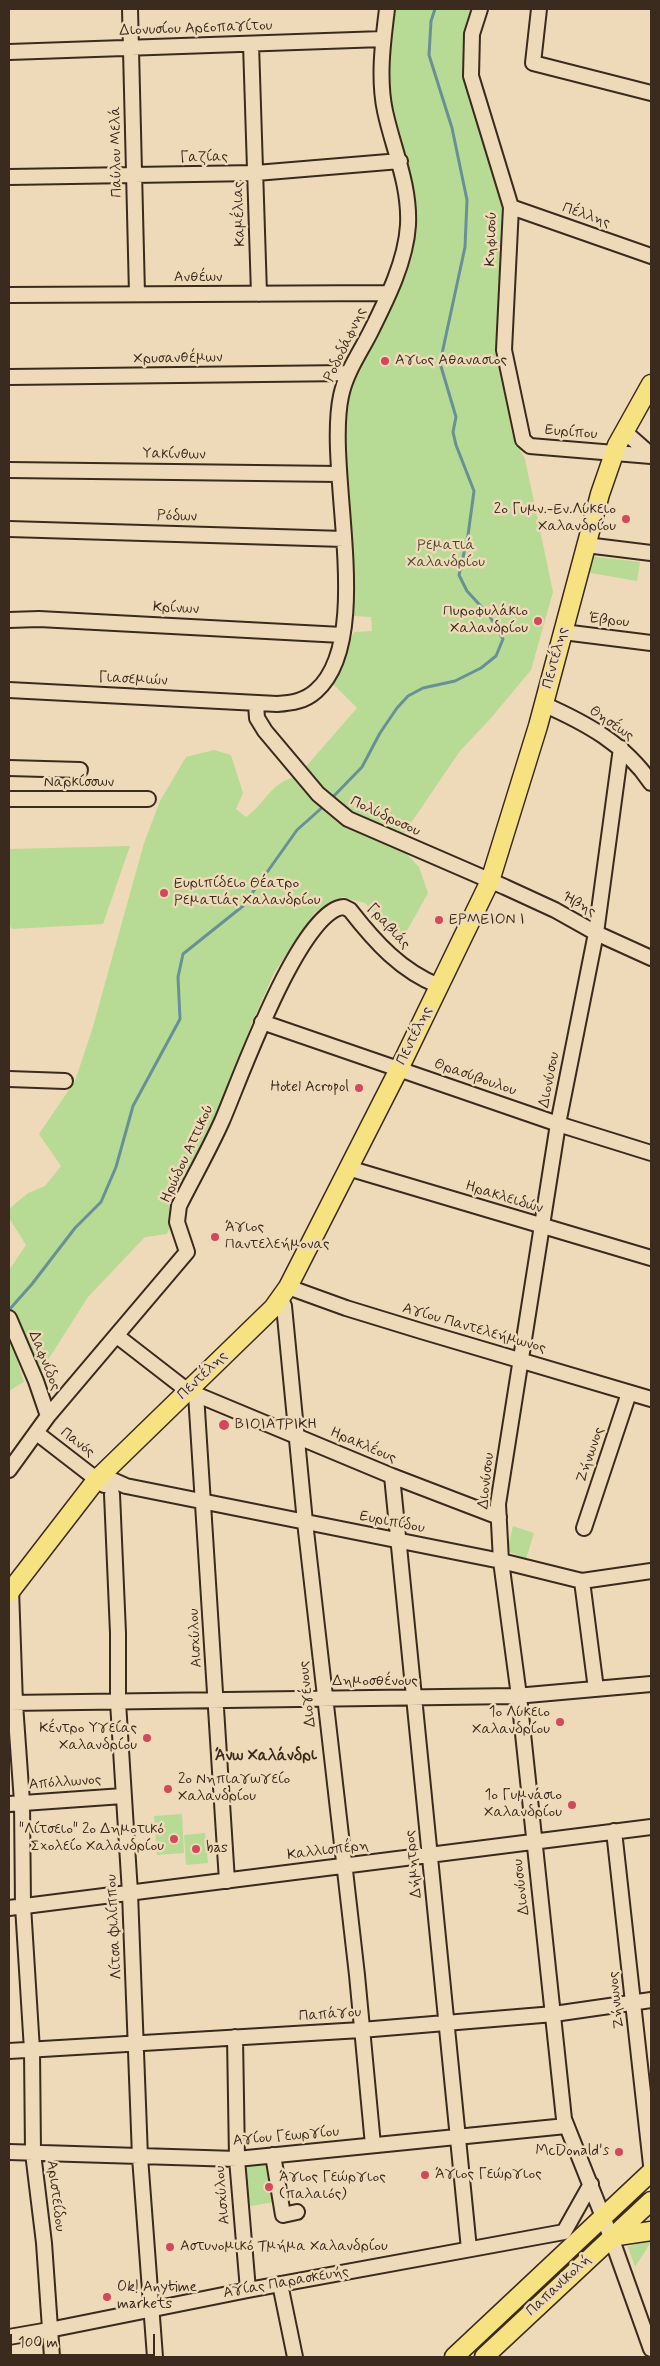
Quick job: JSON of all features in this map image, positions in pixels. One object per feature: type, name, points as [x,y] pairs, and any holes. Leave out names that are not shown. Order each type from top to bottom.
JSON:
[{"type":"main road","name":"Πεντέλης","points":[[10,1591],[99,1477],[192,1392],[285,1293],[399,1069],[490,881],[544,704],[586,545],[614,453],[651,384]]},
{"type":"main road","points":[[454,2357],[567,2240],[603,2216],[651,2172]]},
{"type":"main road","name":"Παπανικολή","points":[[484,2357],[611,2237],[643,2216],[651,2201]]},
{"type":"main road","points":[[603,2216],[643,2216]]},
{"type":"main road","points":[[611,2237],[651,2232]]},
{"type":"street","name":"Παύλου Μελά","points":[[130,9],[137,294]]},
{"type":"street","name":"Ροδοδάφνης","points":[[256,704],[295,702],[315,692],[326,681],[334,666],[342,635],[347,591],[340,474],[340,400],[348,373],[371,331],[403,256],[408,225],[405,185],[384,103],[383,39],[387,9]]},
{"type":"street","name":"Κηφισού","points":[[480,9],[472,34],[471,76],[511,207],[504,350],[520,434],[526,444]]},
{"type":"street","points":[[539,9],[532,64],[651,93]]},
{"type":"street","name":"Διονυσίου Αρεοπαγίτου","points":[[9,52],[383,39]]},
{"type":"street","name":"Καμέλιας","points":[[251,44],[259,294]]},
{"type":"street","name":"Γαζίας","points":[[9,177],[256,173],[400,161]]},
{"type":"street","name":"Πέλλης","points":[[511,207],[651,256]]},
{"type":"street","name":"Ανθέων","points":[[9,295],[388,293]]},
{"type":"street","name":"Χρυσανθέμων","points":[[9,377],[348,373]]},
{"type":"street","points":[[624,432],[651,456]]},
{"type":"street","name":"Ευρίπου","points":[[526,444],[530,446],[651,456]]},
{"type":"street","name":"Υακίνθων","points":[[9,470],[340,474]]},
{"type":"street","name":"Ρόδων","points":[[9,529],[344,538]]},
{"type":"street","points":[[586,545],[651,553]]},
{"type":"street","name":"Κρίνων","points":[[9,620],[48,619],[342,635]]},
{"type":"street","name":"Έβρου","points":[[563,632],[651,643]]},
{"type":"street","name":"Γιασεμιών","points":[[9,690],[256,704]]},
{"type":"street","name":"Πολύδροσου","points":[[256,704],[260,724],[318,794],[336,811],[364,827],[490,881]]},
{"type":"street","name":"Θησέως","points":[[544,704],[589,726],[621,748],[651,783]]},
{"type":"street","name":"Διονύσου","points":[[621,748],[596,933],[558,1124],[498,1504],[501,1561],[519,1696],[533,1841],[566,2126],[591,2184],[651,2349]]},
{"type":"street","points":[[9,768],[80,770]]},
{"type":"street","name":"Ναρκίσσων","points":[[9,798],[148,799]]},
{"type":"street","name":"Ήβης","points":[[490,881],[555,910],[596,933],[651,958]]},
{"type":"street","name":"Γραβιάς","points":[[338,907],[350,910],[380,947],[398,963],[416,975],[439,986]]},
{"type":"street","name":"Ηρώδου Αττικού","points":[[9,1470],[38,1434],[48,1416],[187,1252],[177,1222],[179,1206],[222,1120],[262,1022],[287,971],[322,919],[338,907]]},
{"type":"street","name":"Θρασύβουλου","points":[[262,1022],[558,1124],[651,1153]]},
{"type":"street","points":[[9,1079],[65,1081]]},
{"type":"street","name":"Ηρακλειδών","points":[[348,1168],[651,1258]]},
{"type":"street","name":"Αγίου Παντελεήμωνος","points":[[285,1293],[346,1308],[651,1399]]},
{"type":"street","name":"Διογένους","points":[[285,1293],[284,1306],[296,1434],[343,1865],[357,1975],[372,2145]]},
{"type":"street","name":"Δαφνίδος","points":[[10,1320],[36,1381],[48,1416]]},
{"type":"street","name":"Ηρακλέους","points":[[117,1336],[192,1392],[296,1434],[392,1476],[499,1517]]},
{"type":"street","name":"Αισχύλου","points":[[192,1392],[204,1500],[226,1881]]},
{"type":"street","name":"Ζήνωνος","points":[[584,1528],[629,1393]]},
{"type":"street","name":"Πανός","points":[[38,1434],[99,1477]]},
{"type":"street","name":"Δήμητρος","points":[[392,1476],[470,2249]]},
{"type":"street","points":[[99,1477],[112,1494],[114,1491],[126,1486]]},
{"type":"street","name":"Ευριπίδου","points":[[99,1477],[126,1486],[204,1500],[501,1561],[582,1581],[651,1571]]},
{"type":"street","name":"Λίτσα Φιλίππου","points":[[112,1494],[118,1632],[118,1702],[130,1893],[140,2157],[155,2357]]},
{"type":"street","points":[[582,1581],[596,1689]]},
{"type":"street","name":"Αριστείδου","points":[[10,1591],[15,1803],[24,1906],[32,2050],[33,2152],[44,2243],[52,2357]]},
{"type":"street","name":"Δημοσθένους","points":[[12,1704],[519,1696],[651,1684]]},
{"type":"street","name":"Απόλλωνος","points":[[15,1803],[123,1796]]},
{"type":"street","name":"Καλλισπέρη","points":[[9,1908],[651,1827]]},
{"type":"street","name":"Ζήνωνος","points":[[614,1831],[651,2165]]},
{"type":"street","name":"Παπάγου","points":[[9,2051],[136,2045],[361,2030],[554,2014],[651,2000]]},
{"type":"street","name":"Αισχύλου","points":[[235,2037],[236,2159],[248,2290]]},
{"type":"street","name":"Αγίου Γεωργίου","points":[[9,2152],[236,2159],[566,2126]]},
{"type":"street","points":[[273,2155],[283,2215],[297,2212]]},
{"type":"street","points":[[567,2240],[591,2184]]},
{"type":"street","name":"Αγίας Παρασκευής","points":[[9,2337],[470,2249],[567,2240]]},
{"type":"street","points":[[280,2284],[294,2357]]},
{"type":"street","points":[[648,2357],[651,2354]]},
{"type":"green space","name":"Ρεματιά Χαλανδρίου","points":[[389,9],[472,9],[465,33],[464,77],[503,212],[498,306],[498,360],[513,436],[525,459],[553,592],[531,670],[491,718],[460,751],[400,839],[344,810],[303,770],[357,708],[331,682],[354,632],[372,631],[371,617],[353,616],[342,408],[350,378],[393,301],[413,252],[415,208],[405,160],[385,94]]},
{"type":"green space","points":[[589,556],[640,562],[637,581],[585,572]]},
{"type":"green space","points":[[214,750],[231,755],[243,793],[236,809],[246,817],[280,784],[295,777],[334,819],[405,852],[419,867],[428,893],[404,936],[384,925],[365,903],[343,897],[315,912],[274,973],[251,1025],[218,1116],[186,1172],[174,1217],[167,1234],[145,1237],[88,1297],[39,1374],[9,1307],[9,1270],[26,1245],[9,1218],[9,1209],[28,1193],[45,1186],[61,1166],[39,1134],[75,1081],[92,1030],[144,843],[160,801],[186,757]]},
{"type":"green space","points":[[130,846],[103,924],[12,929],[9,925],[9,849]]},
{"type":"green space","points":[[9,1335],[24,1382],[9,1391]]},
{"type":"green space","points":[[513,1526],[534,1533],[526,1559],[507,1551]]},
{"type":"green space","points":[[182,1814],[184,1853],[157,1855],[154,1816]]},
{"type":"green space","name":"bas","points":[[205,1833],[208,1863],[186,1865],[184,1835]]},
{"type":"green space","points":[[280,2161],[286,2200],[245,2207],[243,2165]]},
{"type":"green space","points":[[643,2241],[651,2241],[635,2267],[628,2247]]},
{"type":"waterway","points":[[330,800],[362,767],[380,733],[397,708],[408,696],[423,688],[455,681],[481,668],[496,656],[503,639],[489,615],[467,591],[459,575],[468,535],[474,491],[456,445],[453,432],[456,417],[440,363],[465,247],[467,200],[452,128],[429,55],[431,21],[435,9]]},
{"type":"waterway","points":[[9,1310],[32,1284],[75,1228],[101,1202],[116,1167],[133,1106],[180,1019],[178,977],[183,954],[243,906],[297,830],[325,805]]},
{"type":"place","name":"Αγιος Αθανασιος","points":[[385,361]]},
{"type":"place","name":"2ο Γυμν.-Εν.Λύκειο Χαλανδρίου","points":[[626,519]]},
{"type":"place","name":"Πυροφυλάκιο Χαλανδρίου","points":[[538,621]]},
{"type":"place","name":"Ευριπίδειο Θέατρο Ρεματιάς Χαλανδρίου","points":[[164,893]]},
{"type":"place","name":"ΕΡΜΕΙΟΝ Ι","points":[[439,920]]},
{"type":"place","name":"Hotel Acropol","points":[[359,1088]]},
{"type":"place","name":"Άγιος Παντελεήμονας","points":[[215,1237]]},
{"type":"place","name":"ΒΙΟΙΑΤΡΙΚΗ","points":[[224,1425]]},
{"type":"place","name":"1ο Λύκειο Χαλανδρίου","points":[[560,1722]]},
{"type":"place","name":"Κέντρο Υγείας Χαλανδρίου","points":[[147,1738]]},
{"type":"place","name":"2ο Νηπιαγωγείο Χαλανδρίου","points":[[168,1789]]},
{"type":"place","name":"1ο Γυμνάσιο Χαλανδρίου","points":[[572,1805]]},
{"type":"place","name":"\"Λίτσειο\" 2ο Δημοτικό Σχολείο Χαλανδρίου","points":[[174,1839]]},
{"type":"place","name":"bas","points":[[196,1849]]},
{"type":"place","name":"McDonald's","points":[[619,2152]]},
{"type":"place","name":"Άγιος Γεώργιος","points":[[425,2175]]},
{"type":"place","name":"Άγιος Γεώργιος (παλαιός)","points":[[269,2187]]},
{"type":"place","name":"Αστυνομικό Τμήμα Χαλανδρίου","points":[[170,2247]]},
{"type":"place","name":"Ok! Anytime markets","points":[[107,2297]]},
{"type":"district","name":"Άνω Χαλάνδρι","points":[[266,1757]]}]
